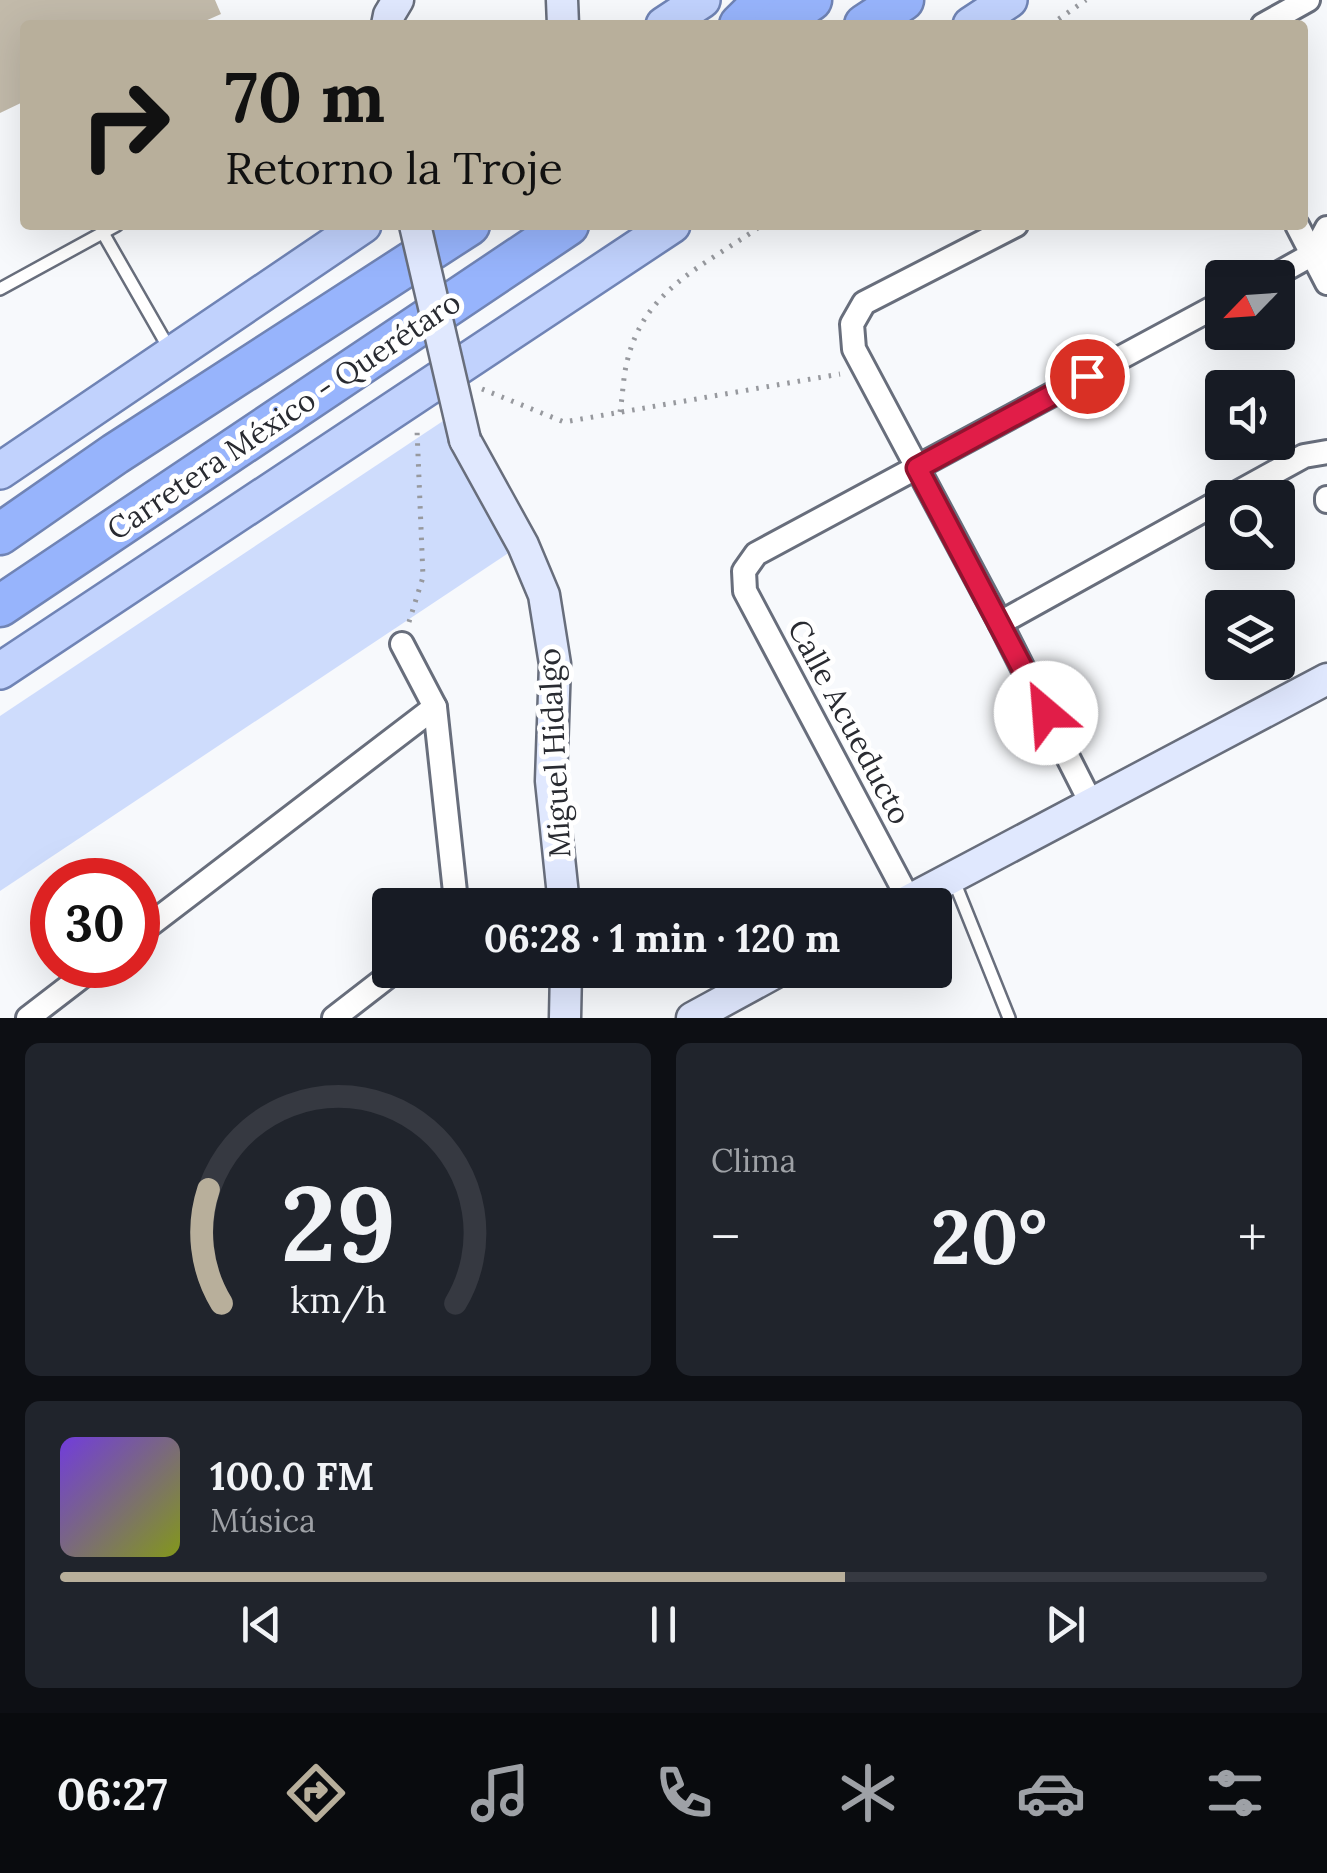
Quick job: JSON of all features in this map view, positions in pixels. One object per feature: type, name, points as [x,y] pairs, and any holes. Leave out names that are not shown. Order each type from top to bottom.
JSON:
[{"type":"highway","points":[[745,20],[765,0]]},
{"type":"highway","points":[[781,20],[811,0]]},
{"type":"highway","points":[[873,20],[903,0]]},
{"type":"highway","name":"Carretera México - Querétaro","points":[[0,534],[461,230]]},
{"type":"highway","name":"Carretera México - Querétaro","points":[[0,606],[561,230]]},
{"type":"highway","points":[[0,520],[116,454]]},
{"type":"main road","points":[[672,20],[702,0]]},
{"type":"main road","points":[[978,20],[1008,0]]},
{"type":"main road","points":[[0,471],[356,230]]},
{"type":"main road","points":[[0,671],[665,230]]},
{"type":"street","points":[[1272,20],[1308,0]]},
{"type":"street","points":[[1295,266],[1320,254],[1327,228]]},
{"type":"street","name":"Miguel Hidalgo","points":[[415,230],[464,440],[522,545],[544,596],[556,664],[551,781],[562,888]]},
{"type":"street","points":[[1006,230],[864,303],[852,324],[854,348],[1091,803]]},
{"type":"street","points":[[1301,230],[1320,254],[1327,283]]},
{"type":"street","points":[[917,468],[1205,312]]},
{"type":"street","points":[[1260,480],[1304,456],[1327,452]]},
{"type":"street","name":"Calle Acueducto","points":[[898,888],[744,591],[744,570],[756,554],[917,468]]},
{"type":"street","points":[[1000,623],[1205,510]]},
{"type":"street","points":[[402,644],[435,707],[455,888]]},
{"type":"street","points":[[931,888],[1327,679]]},
{"type":"street","points":[[160,917],[435,707]]},
{"type":"street","points":[[28,1018],[67,988]]},
{"type":"street","points":[[334,1018],[373,988]]},
{"type":"street","points":[[565,1018],[566,988]]},
{"type":"street","points":[[692,1018],[747,988]]},
{"type":"lane","points":[[0,289],[108,230]]},
{"type":"lane","points":[[102,233],[172,354]]},
{"type":"lane","points":[[952,877],[1009,1018]]},
{"type":"path","points":[[1057,20],[1086,0]]},
{"type":"path","points":[[620,412],[628,358],[643,320],[672,285],[754,230]]},
{"type":"path","points":[[471,360],[476,386],[564,422],[865,369]]},
{"type":"path","points":[[402,644],[423,578],[416,396]]},
{"type":"shaded area","points":[[455,413],[522,544],[50,858],[30,858],[30,871],[0,891],[0,716]]},
{"type":"building","points":[[0,0],[215,0],[221,14],[207,20],[20,20],[20,103],[0,113]]},
{"type":"route","points":[[1046,713],[917,468],[1087,376]]}]
